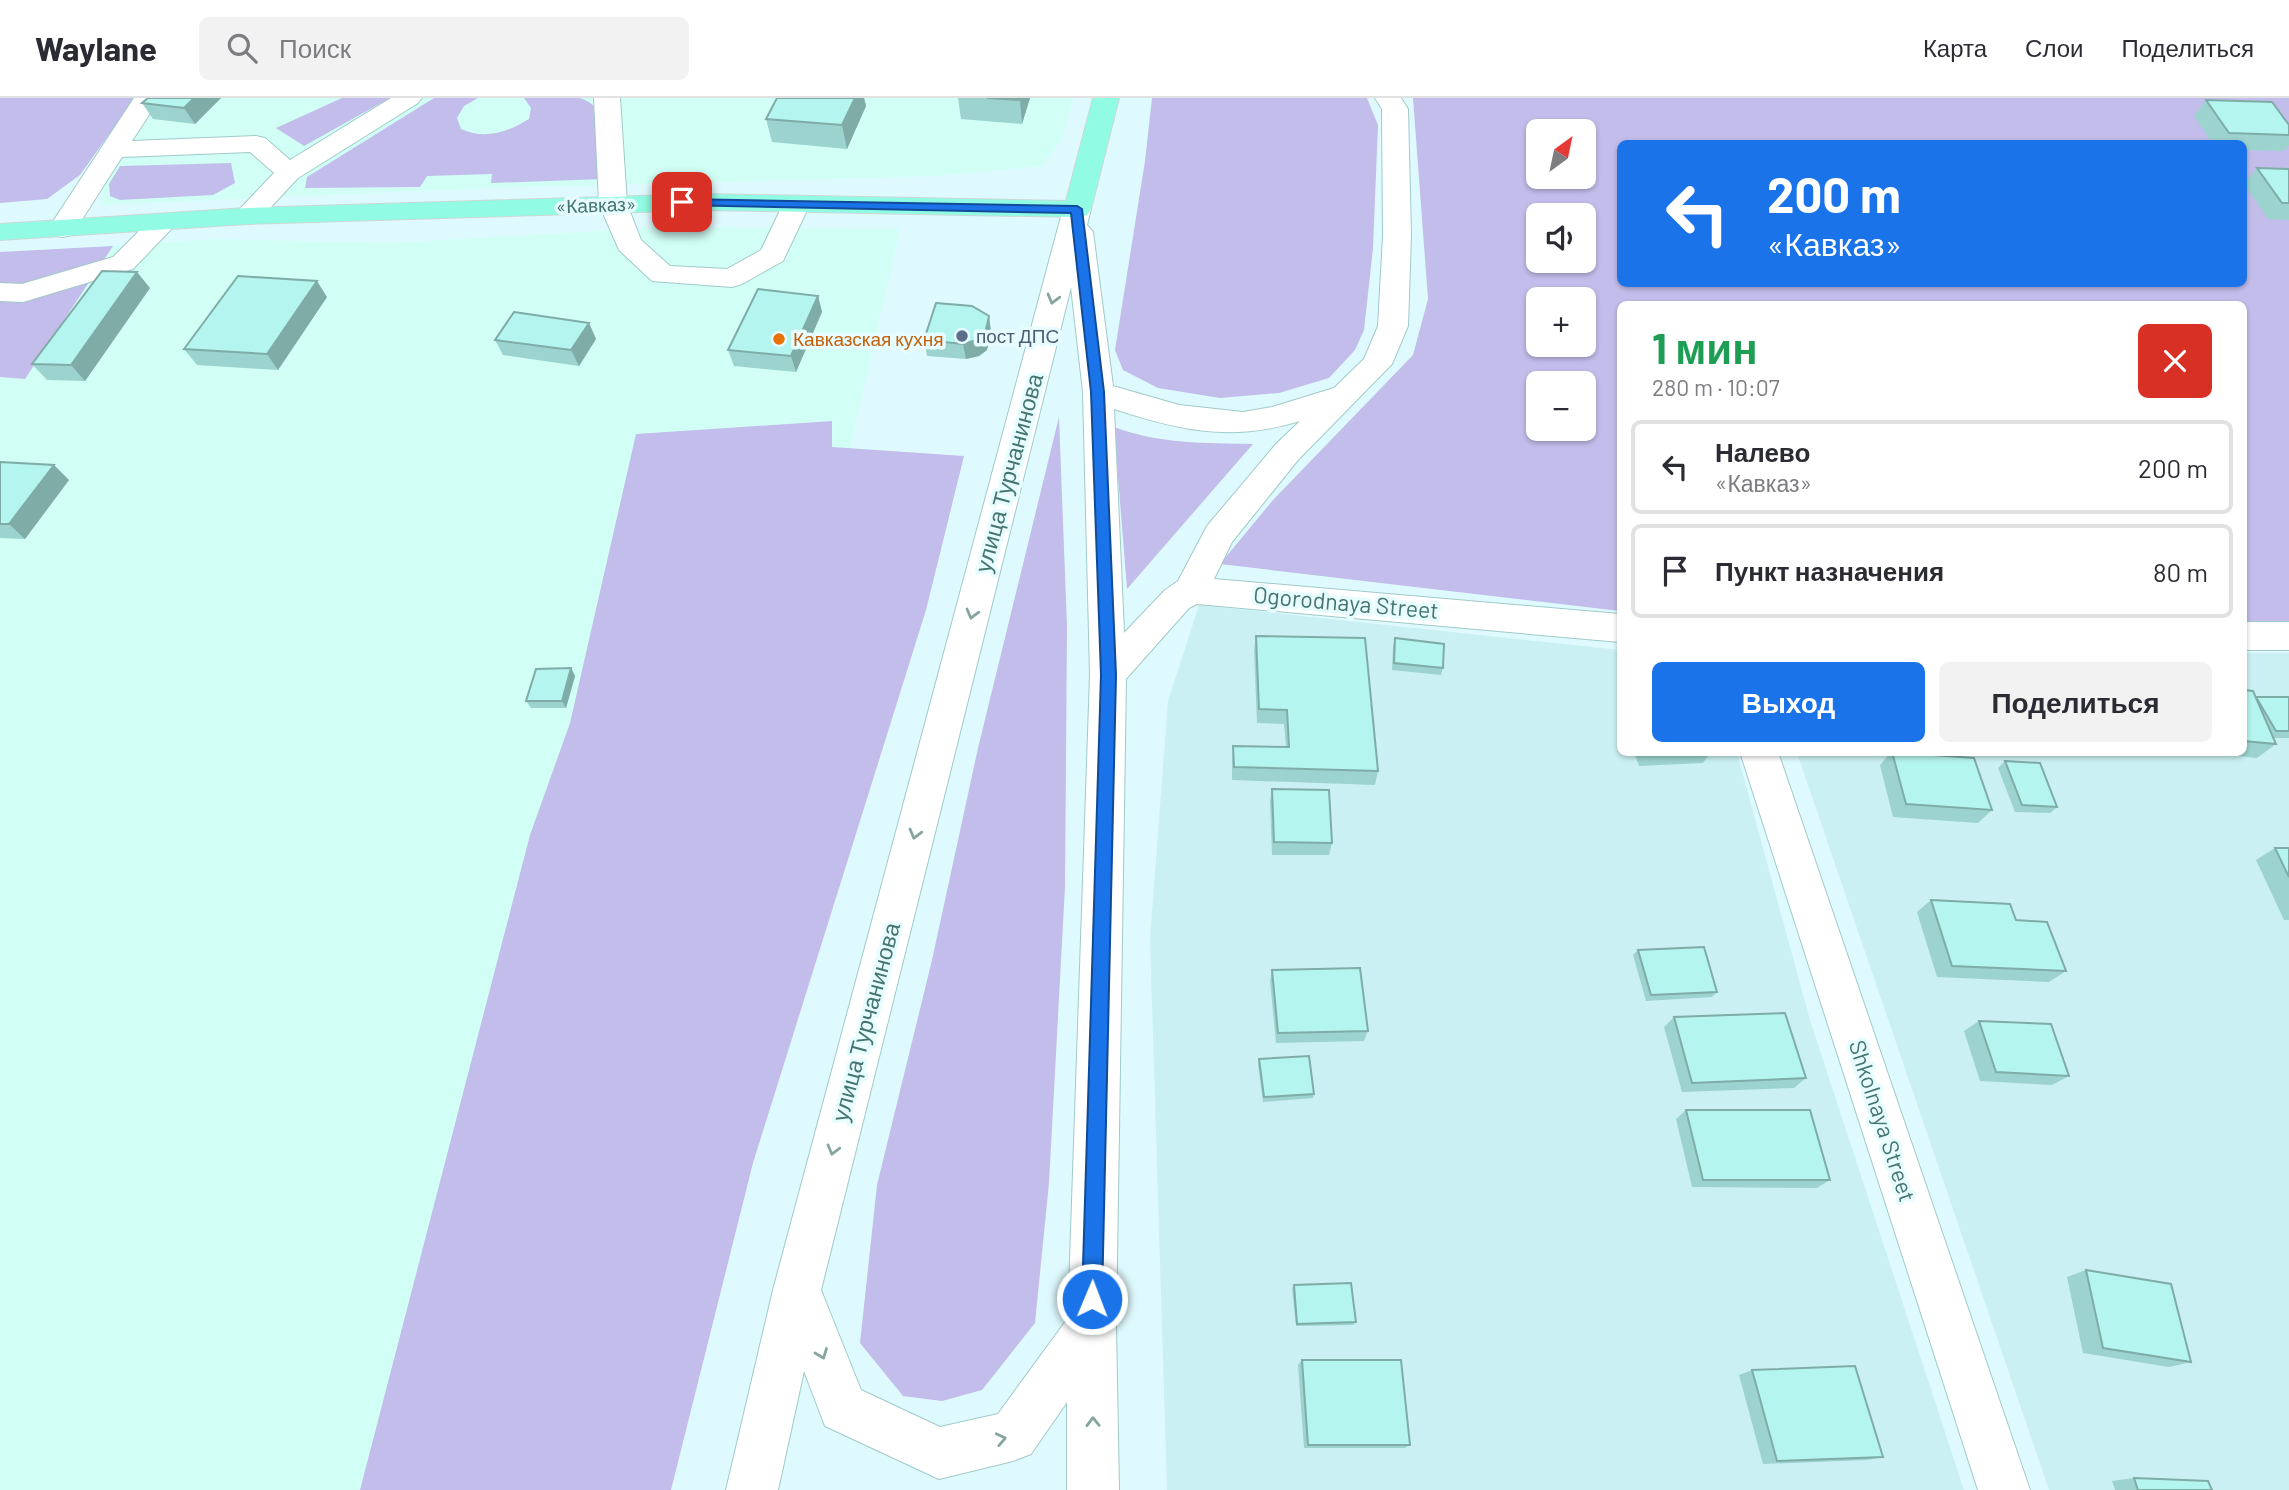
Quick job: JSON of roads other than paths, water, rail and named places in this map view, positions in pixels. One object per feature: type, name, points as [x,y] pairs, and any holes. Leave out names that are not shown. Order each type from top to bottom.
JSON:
[{"type":"highway","points":[[1077,209],[1106,98]]},
{"type":"highway","name":"«Кавказ»","points":[[0,232],[247,216],[613,204],[1077,209]]},
{"type":"street","points":[[62,229],[147,98]]},
{"type":"street","points":[[247,216],[289,172],[410,98]]},
{"type":"street","points":[[607,98],[613,204],[629,244],[662,275],[732,278],[773,254],[796,204]]},
{"type":"street","points":[[1108,675],[1177,599],[1191,590],[1219,535],[1287,452],[1377,364],[1393,326],[1397,236],[1395,109],[1388,98]]},
{"type":"street","points":[[114,149],[256,144],[289,172]]},
{"type":"street","points":[[1077,209],[1098,392],[1108,675],[1092,1326],[1093,1490]]},
{"type":"street","name":"улица Турчанинова","points":[[752,1490],[797,1290],[1077,209]]},
{"type":"street","points":[[0,292],[23,293],[123,263],[164,222]]},
{"type":"street","points":[[1098,392],[1133,405],[1204,421],[1260,421],[1345,395]]},
{"type":"street","name":"Ogorodnaya Street","points":[[1191,590],[1617,628]]},
{"type":"street","points":[[2247,636],[2289,636]]},
{"type":"street","name":"Shkolnaya Street","points":[[1760,756],[2004,1490]]},
{"type":"street","points":[[797,1290],[843,1408],[939,1452],[1013,1436],[1092,1326]]},
{"type":"place","name":"пост ДПС","points":[[962,336]]},
{"type":"place","name":"Кавказская кухня","points":[[779,339]]}]
